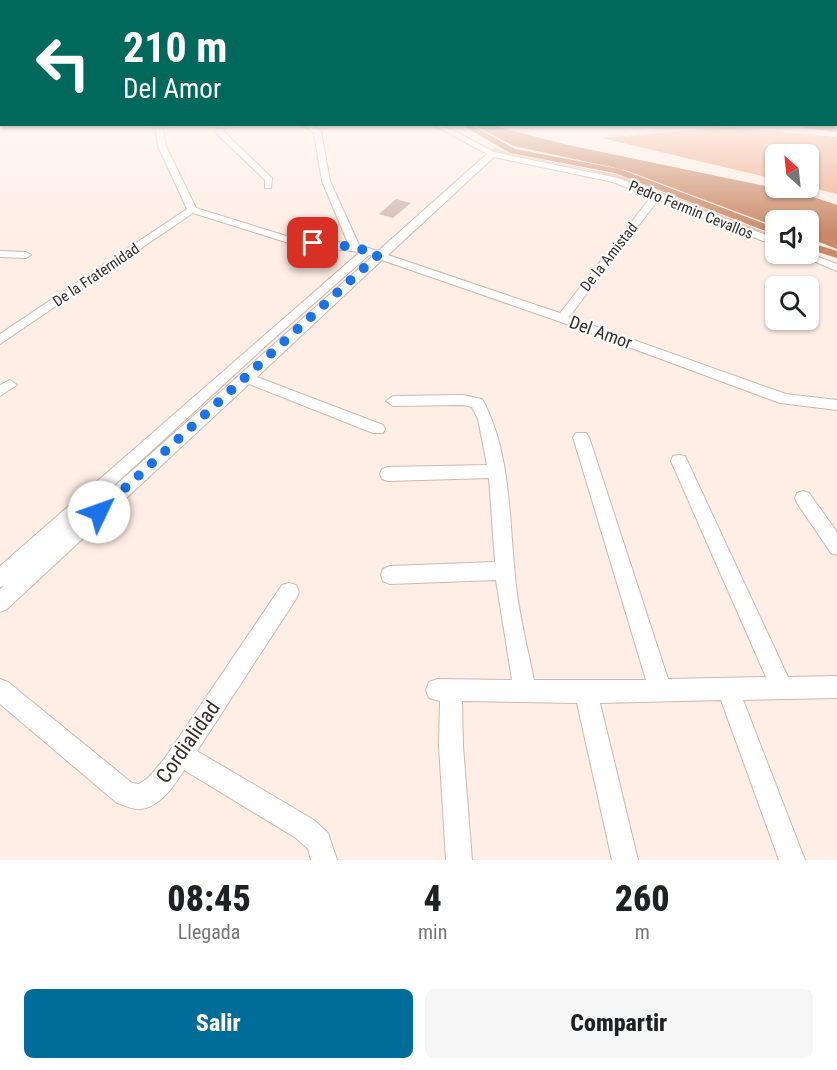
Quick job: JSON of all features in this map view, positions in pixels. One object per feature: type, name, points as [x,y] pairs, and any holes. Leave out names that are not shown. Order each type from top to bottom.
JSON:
[{"type":"street","points":[[166,154],[192,210]]},
{"type":"street","points":[[243,154],[269,180],[268,186]]},
{"type":"street","points":[[321,154],[326,181],[367,252]]},
{"type":"street","points":[[0,602],[266,339],[486,154]]},
{"type":"street","name":"Pedro Fermin Cevallos","points":[[498,154],[589,173],[657,196],[765,239]]},
{"type":"street","name":"De la Amistad","points":[[562,318],[657,196]]},
{"type":"street","name":"Del Amor","points":[[192,210],[292,241],[367,252],[562,318],[785,399],[816,405],[837,405]]},
{"type":"street","name":"De la Fraternidad","points":[[0,340],[192,210]]},
{"type":"street","points":[[0,578],[246,378],[282,344],[367,252]]},
{"type":"street","points":[[0,254],[26,255]]},
{"type":"street","points":[[819,261],[837,268]]},
{"type":"street","points":[[266,339],[282,344]]},
{"type":"street","points":[[246,378],[378,429]]},
{"type":"street","points":[[393,401],[463,400],[477,403],[483,411],[495,471],[505,571],[525,692]]},
{"type":"street","points":[[581,437],[660,691]]},
{"type":"street","points":[[679,461],[782,688]]},
{"type":"street","points":[[388,474],[495,471]]},
{"type":"street","points":[[803,498],[837,547]]},
{"type":"street","points":[[390,575],[505,571]]},
{"type":"street","name":"Cordialidad","points":[[0,690],[133,797],[141,797],[157,787],[181,755],[289,592]]},
{"type":"street","points":[[459,860],[452,746],[444,691],[586,692],[837,687]]},
{"type":"street","points":[[728,689],[792,860]]},
{"type":"street","points":[[586,692],[625,860]]},
{"type":"street","points":[[181,755],[305,829],[319,842],[324,860]]},
{"type":"shaded area","points":[[509,154],[619,175],[765,232],[765,236],[616,178]]},
{"type":"shaded area","points":[[552,154],[612,154],[765,186],[765,198],[816,198],[837,205],[837,249],[819,242],[819,210],[765,210],[765,222],[625,170]]},
{"type":"shaded area","points":[[670,154],[765,154],[765,177]]},
{"type":"shaded area","points":[[819,154],[837,154],[837,194],[819,190]]},
{"type":"building","points":[[396,199],[411,203],[393,218],[379,214]]},
{"type":"waterway","points":[[529,154],[617,171],[765,228]]},
{"type":"waterway","points":[[819,249],[837,255]]},
{"type":"route","points":[[99,512],[378,255],[355,247],[313,243]]}]
